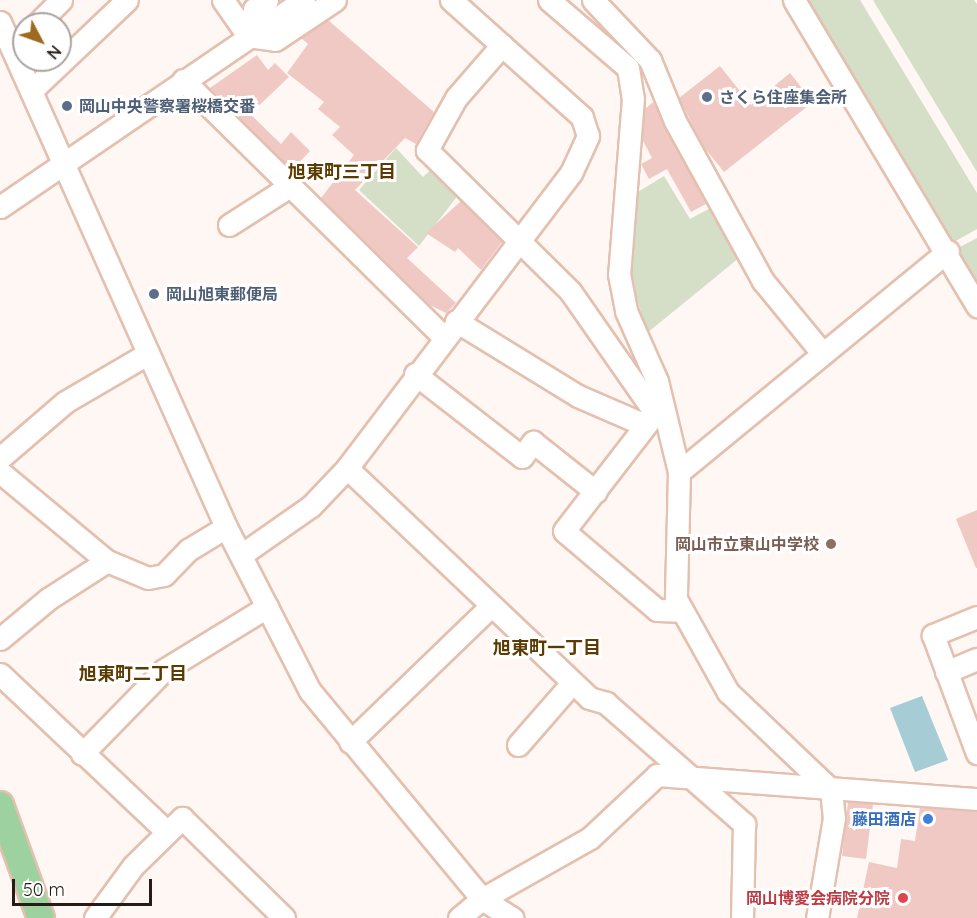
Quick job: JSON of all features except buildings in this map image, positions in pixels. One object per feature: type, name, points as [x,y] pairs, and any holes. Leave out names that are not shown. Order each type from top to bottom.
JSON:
[{"type":"main road","points":[[0,804],[41,918]]},
{"type":"street","points":[[49,12],[61,0]]},
{"type":"street","points":[[32,91],[127,0]]},
{"type":"street","points":[[223,0],[248,36],[275,40],[335,0]]},
{"type":"street","points":[[248,36],[254,9],[267,0]]},
{"type":"street","points":[[0,207],[183,80],[304,0]]},
{"type":"street","points":[[241,555],[311,506],[347,468],[449,328],[571,173],[588,136],[582,117],[451,0]]},
{"type":"street","points":[[549,0],[628,68],[633,98],[619,274],[626,311],[654,414],[679,472],[676,599],[681,611],[740,706],[831,790],[834,818],[817,918]]},
{"type":"street","points":[[593,0],[650,60],[675,121],[764,280],[822,354]]},
{"type":"street","points":[[794,0],[948,251],[977,306]]},
{"type":"street","points":[[0,22],[12,35]]},
{"type":"street","points":[[502,45],[456,98],[427,150],[570,291],[654,414]]},
{"type":"street","points":[[27,72],[61,164],[226,527],[310,691],[482,899],[512,918]]},
{"type":"street","points":[[183,80],[290,186],[449,328],[578,396],[654,414]]},
{"type":"street","points":[[230,225],[290,186]]},
{"type":"street","points":[[679,472],[948,251]]},
{"type":"street","points":[[0,458],[65,402],[147,354]]},
{"type":"street","points":[[415,374],[522,457],[533,442],[596,492]]},
{"type":"street","points":[[654,414],[564,531],[657,610],[681,611]]},
{"type":"street","points":[[347,468],[489,608],[572,683],[589,698],[606,703],[744,824],[742,918]]},
{"type":"street","points":[[0,472],[106,561],[148,578],[164,575],[188,550],[226,527]]},
{"type":"street","points":[[0,639],[48,599],[106,561]]},
{"type":"street","points":[[82,753],[164,670],[267,607]]},
{"type":"street","points":[[350,742],[489,608]]},
{"type":"street","points":[[975,743],[933,635],[977,617]]},
{"type":"street","points":[[946,672],[977,659]]},
{"type":"street","points":[[0,674],[165,830]]},
{"type":"street","points":[[518,745],[572,683]]},
{"type":"street","points":[[459,918],[482,899],[590,838],[617,818],[657,775],[831,790],[977,799]]},
{"type":"street","points":[[95,918],[165,830],[182,818],[284,918]]},
{"type":"green space","points":[[806,0],[860,0],[977,193],[977,229],[954,242]]},
{"type":"green space","points":[[873,0],[974,0],[977,4],[977,172]]},
{"type":"green space","points":[[396,148],[423,177],[436,165],[462,190],[419,246],[359,190]]},
{"type":"green space","points":[[664,176],[690,219],[716,205],[739,258],[647,333],[631,278],[636,193]]},
{"type":"green space","points":[[977,238],[977,284],[958,248]]},
{"type":"water","points":[[922,696],[948,760],[915,772],[890,708]]},
{"type":"place","name":"さくら住座集会所","points":[[707,97]]},
{"type":"place","name":"岡山中央警察署桜橋交番","points":[[67,106]]},
{"type":"place","name":"岡山旭東郵便局","points":[[154,294]]},
{"type":"place","name":"岡山市立東山中学校","points":[[831,544]]},
{"type":"place","name":"藤田酒店","points":[[928,819]]},
{"type":"place","name":"岡山博愛会病院分院","points":[[903,898]]},
{"type":"district","name":"旭東町三丁目","points":[[342,172]]},
{"type":"district","name":"旭東町一丁目","points":[[547,648]]},
{"type":"district","name":"旭東町二丁目","points":[[133,674]]}]
